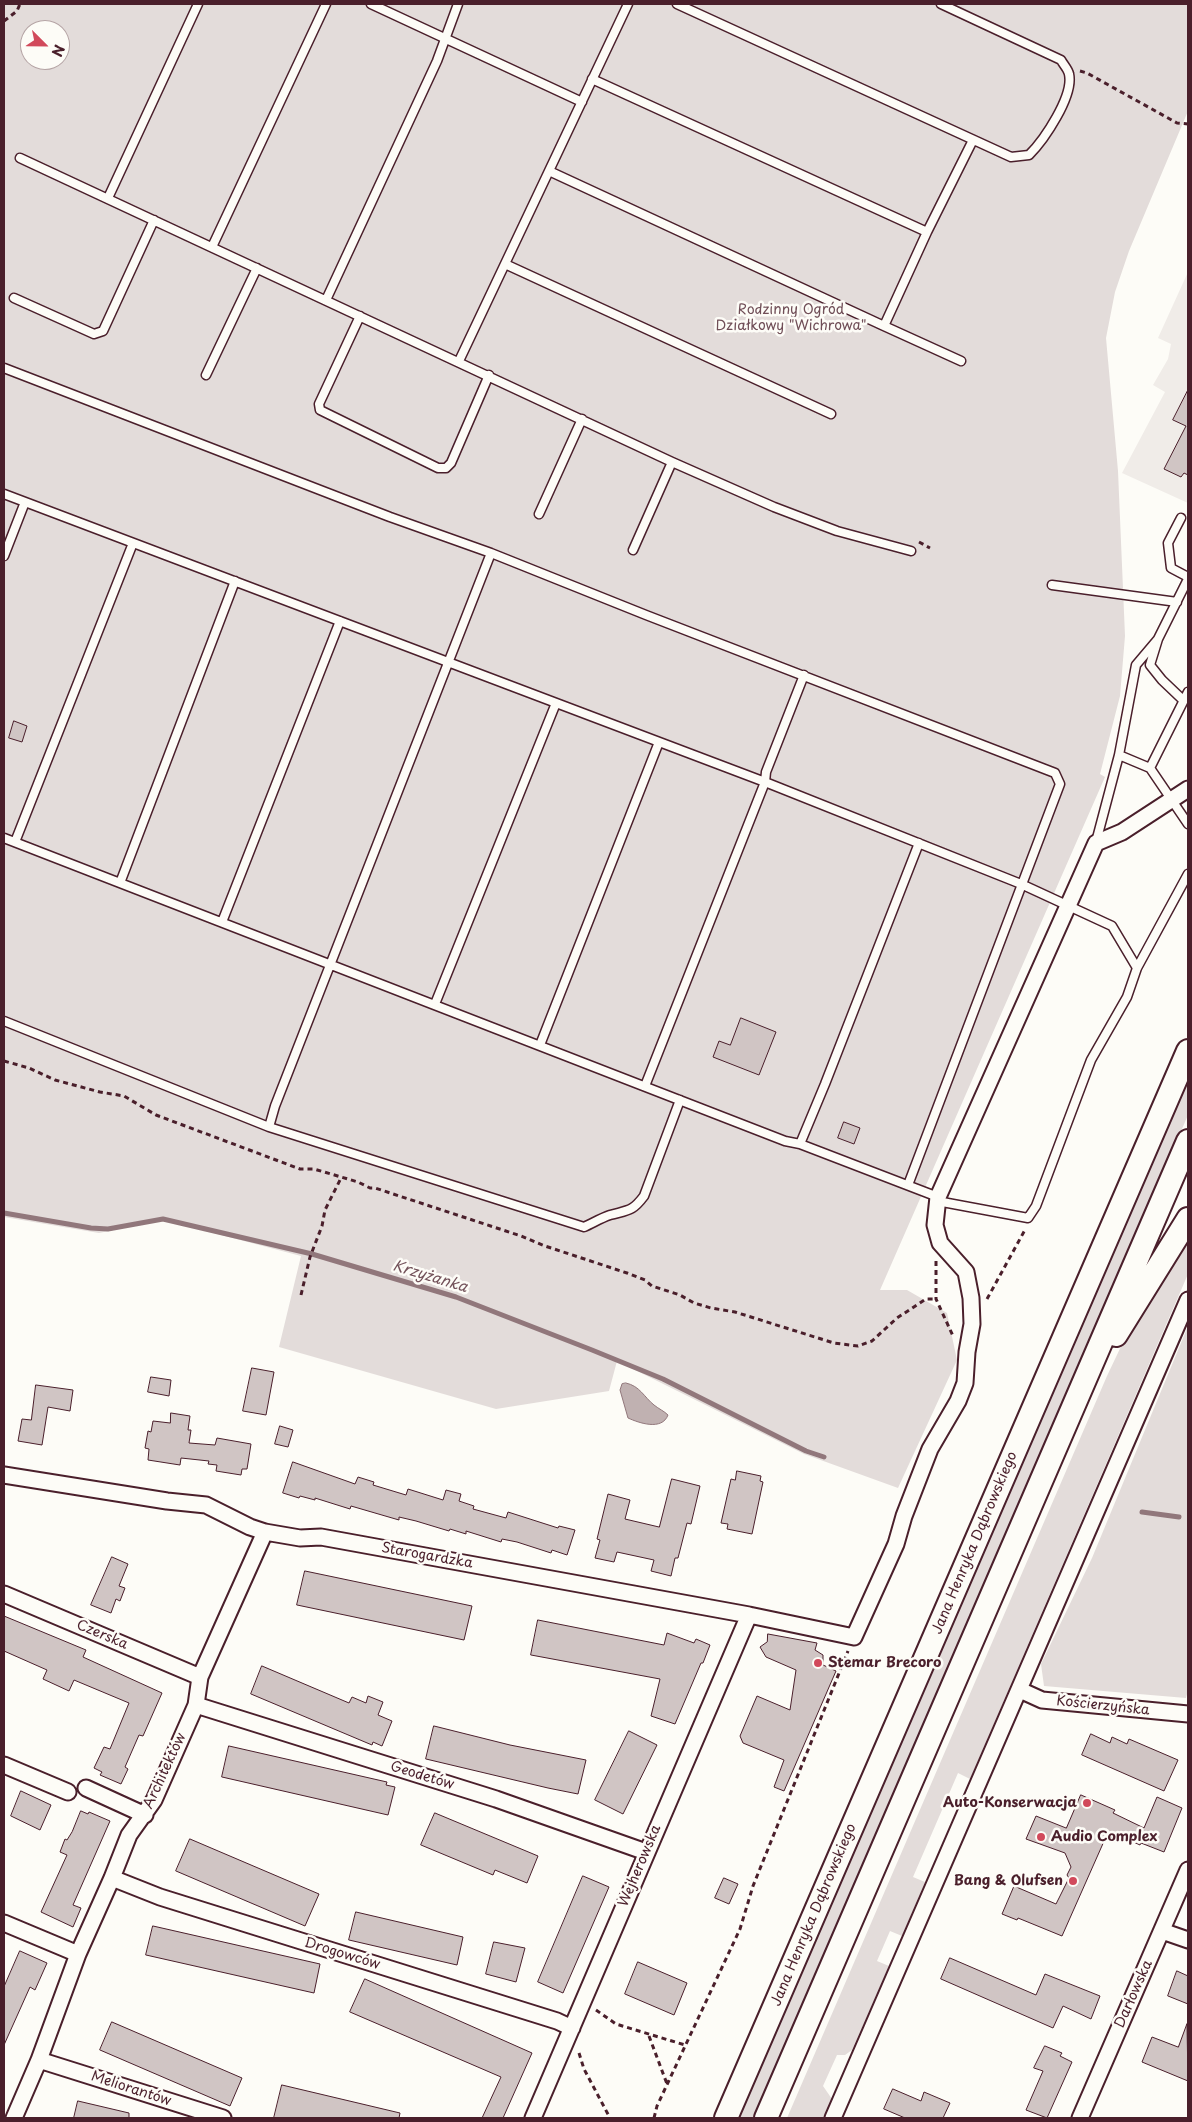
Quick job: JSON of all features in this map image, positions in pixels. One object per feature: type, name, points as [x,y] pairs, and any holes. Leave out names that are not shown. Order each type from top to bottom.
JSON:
[{"type":"main road","name":"Jana Henryka Dąbrowskiego","points":[[726,2118],[1188,1051]]},
{"type":"main road","points":[[766,2118],[1188,1141]]},
{"type":"main road","points":[[1071,1411],[1188,1219]]},
{"type":"street","points":[[854,1637],[896,1544],[904,1516],[930,1450],[958,1401],[965,1383],[967,1352],[972,1324],[971,1298],[966,1272],[940,1243],[935,1225],[938,1199],[1096,843],[1122,832],[1188,789]]},
{"type":"street","points":[[833,2118],[1188,1300]]},
{"type":"street","name":"Starogardzka","points":[[4,1475],[167,1501],[206,1505],[250,1527],[265,1532],[300,1538],[321,1537],[749,1615],[854,1637]]},
{"type":"street","name":"Architektów","points":[[14,2118],[39,2060],[78,1954],[129,1835],[154,1800],[196,1705],[200,1677],[265,1532]]},
{"type":"street","name":"Czerska","points":[[4,1594],[200,1677]]},
{"type":"street","name":"Wejherowska","points":[[533,2118],[749,1615]]},
{"type":"street","name":"Kościerzyńska","points":[[1020,1690],[1042,1700],[1188,1714]]},
{"type":"street","name":"Geodetów","points":[[196,1705],[496,1799],[646,1852]]},
{"type":"street","points":[[4,1765],[68,1792]]},
{"type":"street","points":[[86,1788],[145,1814]]},
{"type":"street","name":"Darłowska","points":[[1080,2118],[1188,1870]]},
{"type":"street","name":"Drogowców","points":[[112,1878],[160,1897],[557,2021],[572,2028]]},
{"type":"street","points":[[4,1923],[78,1954]]},
{"type":"street","points":[[1162,1930],[1188,1940]]},
{"type":"street","name":"Meliorantów","points":[[39,2060],[223,2118]]},
{"type":"lane","points":[[108,198],[198,4]]},
{"type":"lane","points":[[212,247],[326,4]]},
{"type":"lane","points":[[371,4],[582,102]]},
{"type":"lane","points":[[326,300],[437,61],[458,4]]},
{"type":"lane","points":[[459,361],[628,4]]},
{"type":"lane","points":[[677,4],[1011,157],[1029,155],[1041,142],[1057,115],[1069,88],[1069,72],[1061,60],[941,4]]},
{"type":"lane","points":[[592,78],[927,232]]},
{"type":"lane","points":[[884,326],[927,232],[973,140]]},
{"type":"lane","points":[[20,158],[490,375],[672,462],[774,507],[837,531],[910,551]]},
{"type":"lane","points":[[549,171],[960,361]]},
{"type":"lane","points":[[14,298],[94,334],[103,331],[154,220]]},
{"type":"lane","points":[[505,264],[831,414]]},
{"type":"lane","points":[[206,375],[257,268]]},
{"type":"lane","points":[[360,316],[319,404],[320,410],[325,415],[438,468],[446,468],[452,463],[490,375]]},
{"type":"lane","points":[[4,368],[390,517],[490,553],[1055,773],[1060,784],[1021,884],[1004,937],[908,1185]]},
{"type":"lane","points":[[539,514],[582,419]]},
{"type":"lane","points":[[634,550],[672,462]]},
{"type":"lane","points":[[4,494],[765,782],[1021,884],[1068,904],[1112,926],[1137,968]]},
{"type":"lane","points":[[4,556],[25,502]]},
{"type":"lane","points":[[1181,518],[1168,543],[1171,568],[1188,578],[1158,639],[1150,664],[1162,680],[1183,700]]},
{"type":"lane","points":[[15,842],[133,543]]},
{"type":"lane","points":[[269,1127],[490,553]]},
{"type":"lane","points":[[120,883],[235,581]]},
{"type":"lane","points":[[1052,584],[1177,602]]},
{"type":"lane","points":[[222,922],[340,621]]},
{"type":"lane","points":[[1096,843],[1119,755],[1136,665],[1158,639]]},
{"type":"lane","points":[[645,1086],[765,782],[766,772],[804,675]]},
{"type":"lane","points":[[1150,768],[1188,692]]},
{"type":"lane","points":[[435,1004],[556,703]]},
{"type":"lane","points":[[540,1045],[659,742]]},
{"type":"lane","points":[[1119,755],[1150,768],[1188,824]]},
{"type":"lane","points":[[4,838],[785,1141],[800,1144],[908,1185],[938,1199],[1028,1218],[1036,1206],[1091,1060],[1127,997],[1137,968],[1188,874]]},
{"type":"lane","points":[[800,1144],[919,844]]},
{"type":"lane","points":[[4,1021],[269,1127],[584,1227],[611,1215],[630,1211],[636,1207],[644,1196],[680,1100]]},
{"type":"path","points":[[4,21],[17,11],[20,4]]},
{"type":"path","points":[[1069,72],[1075,70],[1087,73],[1177,123],[1188,124]]},
{"type":"path","points":[[4,1061],[29,1068],[55,1080],[82,1088],[124,1096],[156,1115],[186,1124],[300,1169],[314,1170],[358,1182],[366,1187],[376,1188],[596,1262],[711,1308],[735,1312],[834,1343],[858,1346],[872,1341],[897,1318],[926,1299],[936,1299]]},
{"type":"path","points":[[301,1295],[310,1257],[322,1226],[325,1210],[341,1178]]},
{"type":"path","points":[[972,1324],[1025,1231],[1028,1218]]},
{"type":"path","points":[[940,1243],[935,1266],[936,1299],[955,1339],[967,1352]]},
{"type":"path","points":[[654,2118],[667,2085],[740,1929],[753,1886],[854,1637]]},
{"type":"path","points":[[583,2001],[592,2005],[600,2014],[616,2024],[686,2045]]},
{"type":"path","points":[[572,2028],[584,2069],[610,2118]]},
{"type":"path","points":[[649,2035],[667,2085]]},
{"type":"shaded area","points":[[1188,272],[1188,503],[1122,473],[1165,392],[1153,385],[1168,359],[1171,344],[1158,338]]},
{"type":"shaded area","points":[[626,1383],[638,1389],[654,1405],[668,1415],[665,1420],[661,1423],[650,1424],[628,1418],[620,1390],[622,1384]]},
{"type":"green space","name":"Rodzinny Ogród Działkowy \"Wichrowa\"","points":[[4,4],[1188,4],[1188,111],[1129,251],[1115,292],[1106,338],[1118,471],[1125,636],[1120,696],[1100,774],[1105,777],[880,1290],[907,1290],[947,1313],[957,1360],[898,1488],[804,1454],[617,1361],[609,1391],[496,1409],[279,1347],[301,1256],[164,1220],[99,1233],[4,1217]]},
{"type":"green space","points":[[1188,1076],[1188,1115],[755,2118],[737,2118]]},
{"type":"green space","points":[[1188,1233],[1188,1274],[970,1779],[958,1773],[913,1877],[925,1882],[902,1936],[890,1931],[877,1961],[889,1966],[852,2050],[845,2055],[837,2055],[823,2086],[832,2099],[823,2118],[787,2118],[1107,1376],[1125,1338]]},
{"type":"green space","points":[[1188,1326],[1188,1690],[1186,1698],[1044,1686],[1041,1664],[1092,1558]]},
{"type":"building","points":[[1188,390],[1188,475],[1184,473],[1181,477],[1164,469],[1186,426],[1173,420]]},
{"type":"building","points":[[14,721],[27,726],[22,742],[9,738]]},
{"type":"building","points":[[741,1018],[776,1032],[759,1075],[713,1057],[719,1041],[730,1045]]},
{"type":"building","points":[[844,1122],[860,1128],[854,1144],[838,1138]]},
{"type":"building","points":[[252,1368],[274,1372],[266,1415],[243,1411]]},
{"type":"building","points":[[151,1377],[171,1380],[169,1396],[148,1392]]},
{"type":"building","points":[[36,1385],[73,1390],[70,1411],[48,1407],[42,1445],[18,1441],[22,1419],[31,1420]]},
{"type":"building","points":[[171,1413],[190,1416],[188,1430],[191,1430],[189,1443],[215,1445],[217,1438],[251,1444],[247,1469],[242,1469],[241,1475],[216,1471],[217,1465],[208,1464],[209,1461],[181,1458],[180,1465],[148,1460],[149,1449],[145,1448],[148,1431],[151,1432],[153,1421],[170,1423]]},
{"type":"building","points":[[280,1426],[293,1430],[288,1447],[275,1444]]},
{"type":"building","points":[[293,1462],[355,1484],[358,1477],[374,1482],[373,1485],[406,1495],[408,1489],[443,1500],[446,1490],[461,1494],[459,1501],[474,1506],[473,1509],[506,1518],[508,1512],[558,1528],[559,1526],[575,1530],[567,1555],[552,1550],[551,1553],[502,1539],[501,1542],[466,1531],[466,1534],[450,1529],[449,1531],[399,1517],[399,1520],[351,1506],[350,1509],[315,1498],[315,1500],[300,1496],[299,1498],[283,1493]]},
{"type":"building","points":[[737,1471],[761,1476],[760,1481],[763,1482],[752,1534],[727,1529],[728,1524],[721,1523],[731,1479],[735,1480]]},
{"type":"building","points":[[672,1479],[700,1486],[691,1524],[687,1523],[671,1576],[651,1571],[654,1560],[617,1552],[614,1562],[595,1558],[600,1540],[597,1539],[608,1494],[630,1500],[625,1519],[659,1527]]},
{"type":"building","points":[[112,1557],[128,1564],[119,1586],[125,1588],[120,1601],[116,1599],[111,1613],[91,1605]]},
{"type":"building","points":[[305,1571],[472,1606],[464,1640],[297,1605]]},
{"type":"building","points":[[4,1616],[86,1650],[83,1657],[162,1693],[143,1736],[139,1735],[125,1767],[128,1769],[121,1784],[100,1775],[102,1772],[94,1768],[104,1747],[110,1749],[129,1703],[74,1680],[69,1691],[43,1679],[47,1670],[4,1651]]},
{"type":"building","points":[[538,1620],[664,1645],[667,1633],[694,1643],[696,1639],[710,1645],[675,1724],[651,1716],[660,1679],[531,1655]]},
{"type":"building","points":[[768,1634],[817,1643],[815,1650],[823,1655],[823,1665],[836,1671],[784,1791],[774,1787],[784,1760],[743,1743],[740,1736],[757,1696],[790,1710],[796,1670],[766,1657],[760,1647],[767,1642]]},
{"type":"building","points":[[262,1666],[349,1703],[352,1697],[366,1703],[368,1696],[383,1702],[378,1715],[392,1721],[382,1746],[373,1742],[372,1745],[251,1694]]},
{"type":"building","points":[[434,1726],[510,1745],[586,1760],[578,1794],[426,1759]]},
{"type":"building","points":[[629,1731],[657,1745],[623,1814],[595,1800]]},
{"type":"building","points":[[1091,1734],[1110,1743],[1112,1737],[1127,1744],[1129,1739],[1178,1760],[1164,1791],[1082,1755]]},
{"type":"building","points":[[229,1746],[387,1782],[386,1785],[395,1787],[388,1815],[222,1777]]},
{"type":"building","points":[[21,1791],[51,1805],[40,1830],[11,1816]]},
{"type":"building","points":[[1081,1795],[1115,1810],[1113,1813],[1144,1828],[1157,1797],[1182,1808],[1164,1852],[1141,1843],[1140,1845],[1118,1835],[1115,1842],[1105,1839],[1062,1936],[1018,1918],[1017,1920],[1002,1914],[1014,1886],[1056,1904],[1069,1878],[1067,1875],[1071,1867],[1065,1853],[1026,1839],[1036,1816],[1066,1828]]},
{"type":"building","points":[[81,1811],[88,1814],[89,1812],[110,1821],[73,1905],[81,1908],[73,1927],[41,1912],[67,1855],[60,1852],[65,1839],[67,1840],[72,1832]]},
{"type":"building","points":[[435,1813],[538,1856],[527,1883],[495,1870],[493,1875],[421,1845]]},
{"type":"building","points":[[190,1839],[319,1894],[305,1926],[176,1871]]},
{"type":"building","points":[[583,1876],[609,1887],[563,1993],[538,1982]]},
{"type":"building","points":[[724,1878],[738,1884],[729,1904],[715,1898]]},
{"type":"building","points":[[356,1912],[463,1937],[457,1965],[349,1940]]},
{"type":"building","points":[[153,1926],[320,1964],[314,1993],[146,1955]]},
{"type":"building","points":[[494,1942],[525,1948],[516,1982],[486,1974]]},
{"type":"building","points":[[20,1951],[47,1963],[35,1990],[30,1987],[4,2045],[4,1987]]},
{"type":"building","points":[[950,1958],[1036,1995],[1045,1974],[1100,1996],[1091,2019],[1063,2006],[1053,2028],[941,1979]]},
{"type":"building","points":[[638,1962],[687,1983],[674,2015],[625,1994]]},
{"type":"building","points":[[1177,1971],[1188,1976],[1188,2004],[1168,1996]]},
{"type":"building","points":[[365,1979],[532,2053],[503,2118],[482,2118],[501,2077],[350,2012]]},
{"type":"building","points":[[112,2022],[242,2078],[230,2106],[100,2050]]},
{"type":"building","points":[[1187,2024],[1188,2081],[1142,2062],[1152,2037],[1178,2047]]},
{"type":"building","points":[[1045,2046],[1062,2053],[1060,2056],[1072,2062],[1047,2118],[1026,2110],[1043,2071],[1034,2068]]},
{"type":"building","points":[[282,2085],[400,2113],[399,2118],[274,2118]]},
{"type":"building","points":[[893,2089],[921,2101],[924,2092],[950,2103],[943,2118],[905,2118],[884,2109]]},
{"type":"building","points":[[78,2101],[129,2113],[129,2118],[74,2118]]},
{"type":"waterway","name":"Krzyżanka","points":[[4,1213],[91,1228],[108,1229],[163,1219],[312,1254],[456,1297],[592,1350],[663,1379],[806,1451],[824,1457]]},
{"type":"waterway","name":"Krzyżanka","points":[[1142,1512],[1179,1517]]},
{"type":"place","name":"Stemar Brecoro","points":[[818,1663]]},
{"type":"place","name":"Auto-Konserwacja","points":[[1087,1803]]},
{"type":"place","name":"Audio Complex","points":[[1041,1837]]},
{"type":"place","name":"Bang & Olufsen","points":[[1073,1881]]}]
